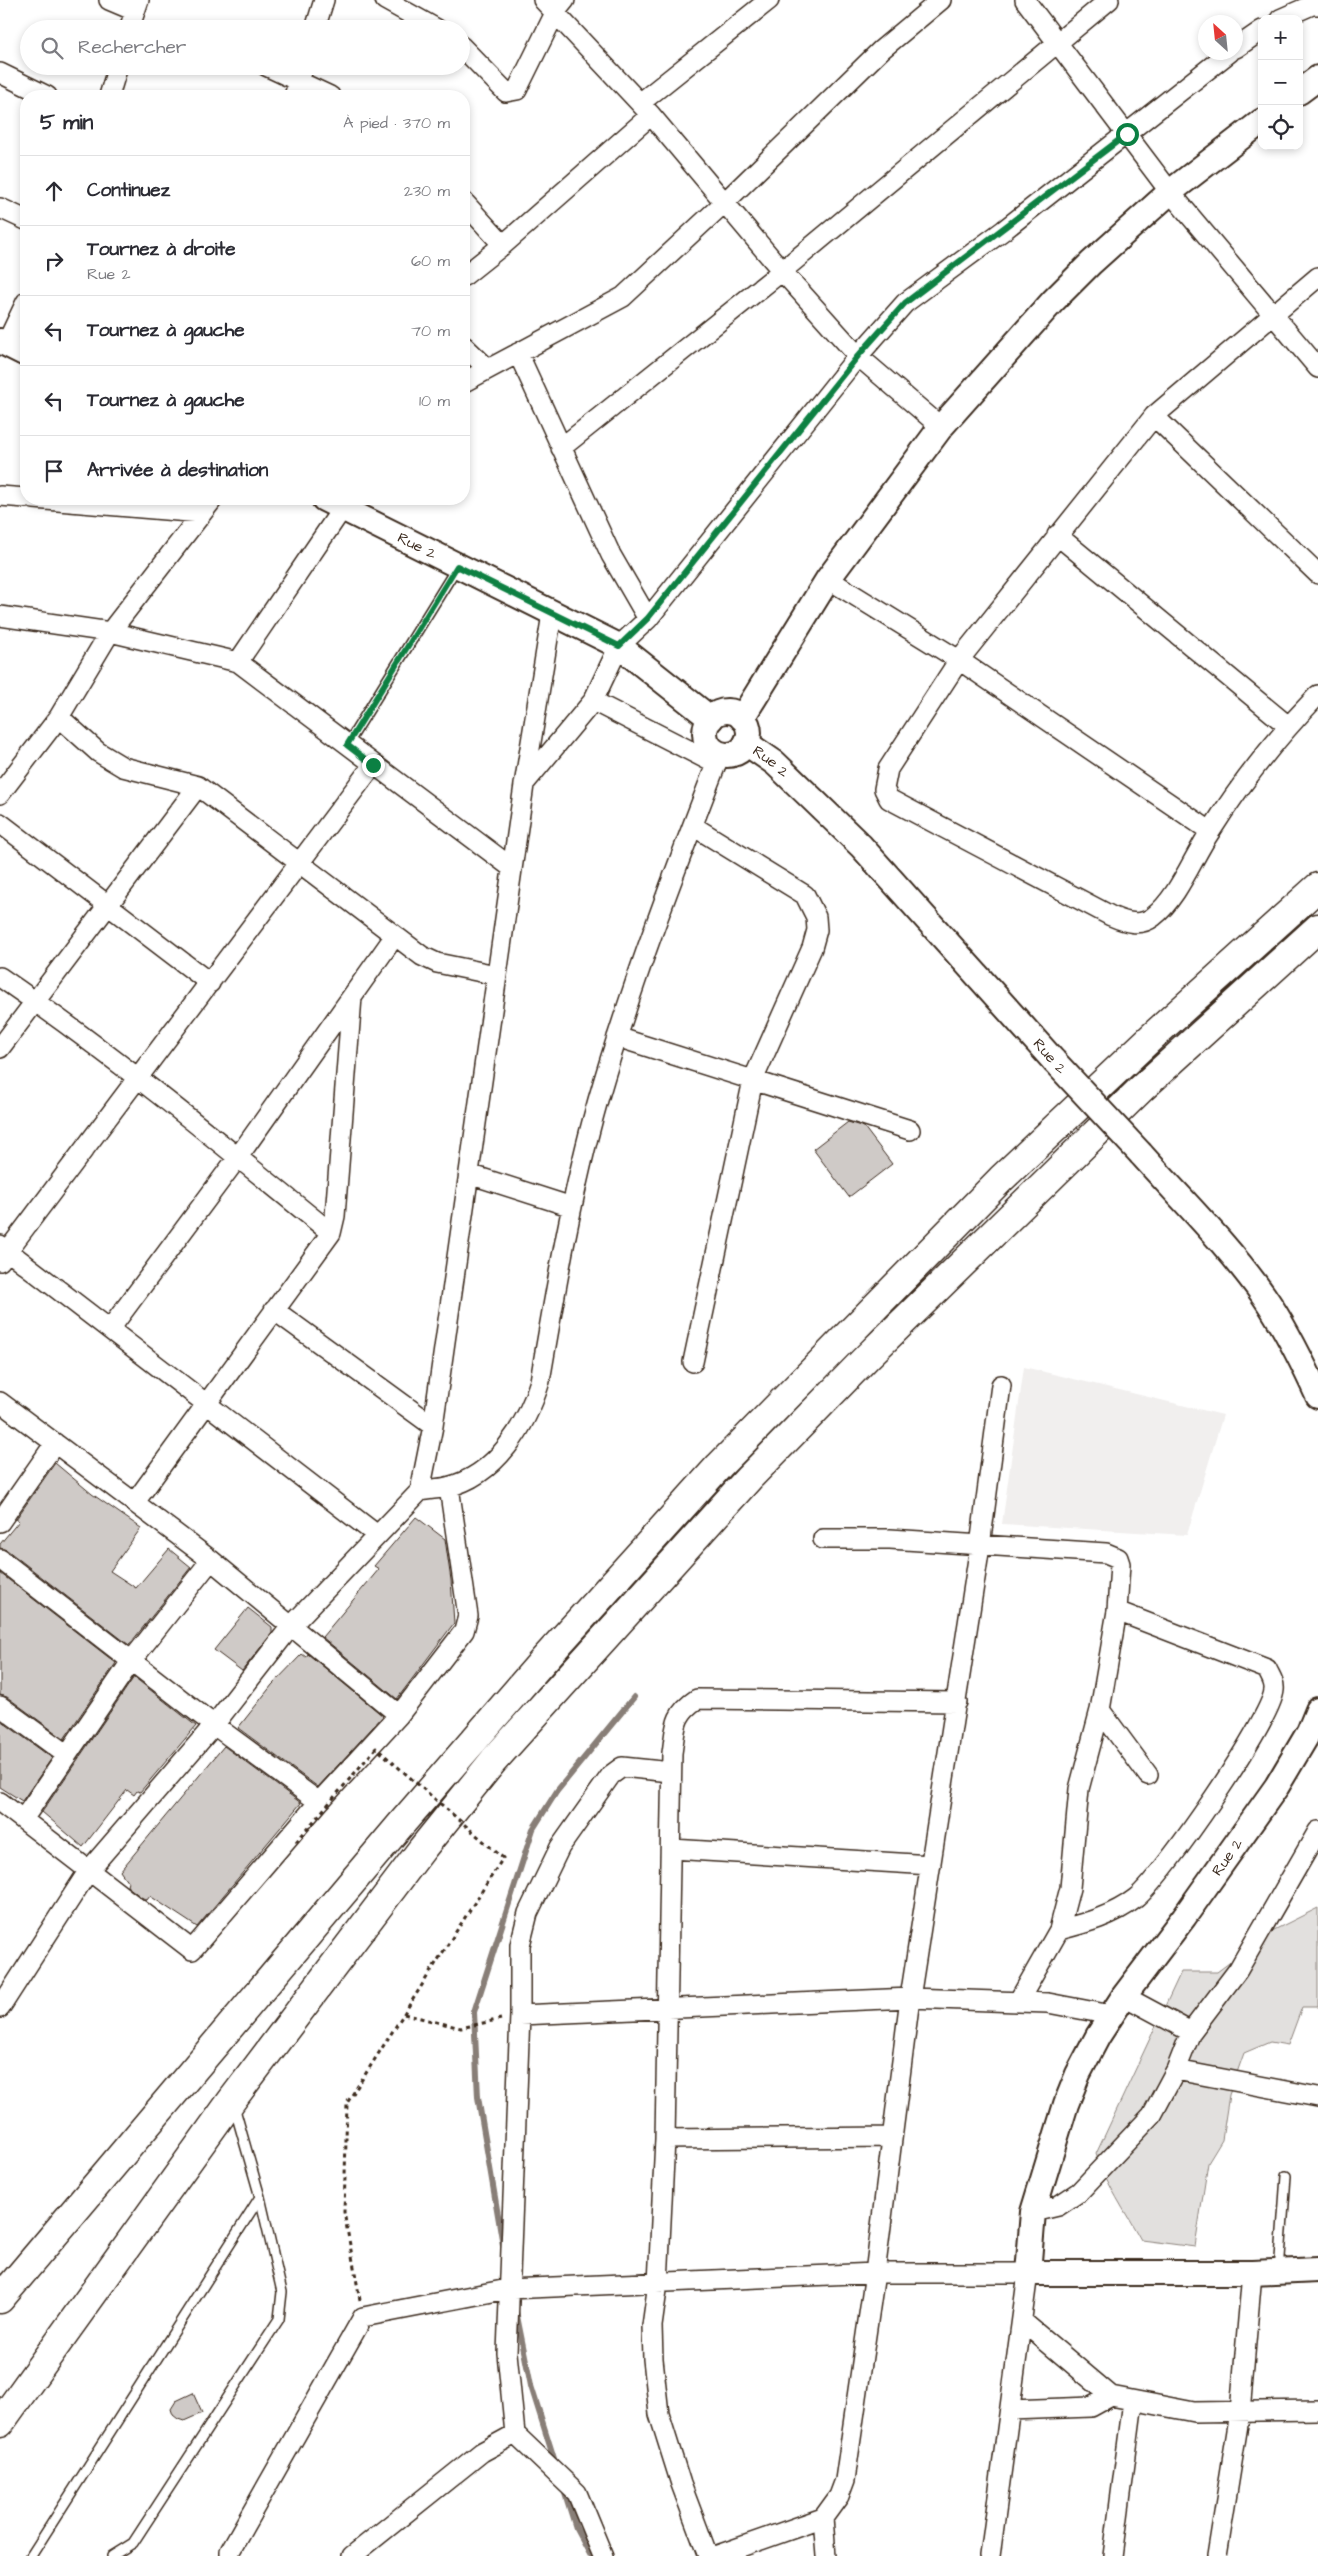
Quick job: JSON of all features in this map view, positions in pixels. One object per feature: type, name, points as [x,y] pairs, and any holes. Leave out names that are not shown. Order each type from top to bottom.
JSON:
[{"type":"highway","points":[[0,2298],[540,1663],[719,1466],[1001,1179],[1155,1034],[1318,887]]},
{"type":"highway","points":[[0,2423],[232,2100],[416,1857],[494,1760],[749,1478],[868,1356],[1120,1108],[1318,928]]},
{"type":"street","points":[[109,0],[137,5],[132,20]]},
{"type":"street","points":[[318,20],[324,0]]},
{"type":"street","points":[[385,0],[421,20]]},
{"type":"street","points":[[470,271],[503,245],[646,109],[769,0]]},
{"type":"street","points":[[470,379],[623,297],[881,50],[941,0]]},
{"type":"street","points":[[1025,0],[1170,192],[1274,313],[1318,368]]},
{"type":"street","points":[[562,448],[782,271],[1109,0]]},
{"type":"street","points":[[470,55],[506,92],[517,90],[555,4],[782,271],[858,356],[941,427]]},
{"type":"street","points":[[1289,15],[1312,5],[1318,5]]},
{"type":"street","points":[[1243,43],[1258,33]]},
{"type":"street","points":[[524,785],[593,701],[619,646],[648,618],[858,356],[905,303],[1127,134],[1220,60]]},
{"type":"street","points":[[0,73],[35,90]]},
{"type":"street","points":[[111,90],[115,75]]},
{"type":"street","points":[[286,75],[318,90]]},
{"type":"street","points":[[1303,89],[1318,78]]},
{"type":"street","points":[[742,718],[828,579],[941,427],[1053,301],[1091,263],[1170,192],[1258,124]]},
{"type":"street","points":[[0,208],[20,217]]},
{"type":"street","points":[[470,209],[503,245]]},
{"type":"street","points":[[1318,277],[1154,416],[959,660],[888,769],[884,789],[889,799],[1126,922],[1138,923],[1152,918],[1159,912],[1179,885],[1210,831],[1288,726],[1318,695]]},
{"type":"street","points":[[11,346],[20,320]]},
{"type":"street","points":[[470,352],[488,369]]},
{"type":"street","points":[[518,353],[611,555],[648,618]]},
{"type":"street","points":[[1154,416],[1318,574]]},
{"type":"street","points":[[0,496],[20,498]]},
{"type":"street","points":[[182,505],[207,506]]},
{"type":"street","points":[[238,662],[332,505]]},
{"type":"street","name":"Rue 2","points":[[335,505],[619,646],[711,719]]},
{"type":"street","points":[[0,794],[59,717],[110,632],[207,506]]},
{"type":"street","points":[[1057,535],[1288,726]]},
{"type":"street","points":[[828,579],[959,660],[1210,831]]},
{"type":"street","points":[[0,2008],[89,1870],[214,1725],[292,1625],[420,1491],[433,1426],[496,975],[552,614]]},
{"type":"street","points":[[0,616],[110,632],[238,662],[512,868]]},
{"type":"street","points":[[593,701],[718,759],[740,751],[746,743],[749,733],[742,718],[730,712],[723,712],[711,719],[705,732],[709,746],[718,759]]},
{"type":"street","points":[[59,717],[98,752],[123,767],[198,786],[394,936],[437,963],[496,975]]},
{"type":"street","name":"Rue 2","points":[[746,743],[775,764],[861,846],[1054,1061],[1235,1258],[1264,1296],[1297,1350],[1318,1396]]},
{"type":"street","points":[[420,1491],[449,1487],[473,1476],[508,1448],[533,1406],[540,1381],[572,1207],[598,1101],[617,1037],[692,826],[718,759]]},
{"type":"street","points":[[373,765],[137,1079],[2,1252],[110,1329],[377,1535]]},
{"type":"street","points":[[0,1048],[198,786]]},
{"type":"street","points":[[0,823],[210,982]]},
{"type":"street","points":[[692,826],[805,895],[816,917],[817,930],[812,948],[753,1080],[693,1362]]},
{"type":"street","points":[[110,1329],[238,1157],[394,936]]},
{"type":"street","points":[[0,977],[35,1001],[238,1157],[331,1233]]},
{"type":"street","points":[[135,1502],[331,1233],[336,1216],[352,998]]},
{"type":"street","points":[[617,1037],[910,1130]]},
{"type":"street","points":[[468,1174],[572,1207]]},
{"type":"street","points":[[274,1310],[433,1426]]},
{"type":"street","points":[[715,2556],[823,2518],[839,2496],[845,2480],[875,2273],[910,1998],[957,1702],[1001,1384]]},
{"type":"street","points":[[0,1402],[211,1560],[399,1715]]},
{"type":"street","points":[[0,1522],[56,1443]]},
{"type":"street","points":[[0,1802],[24,1818],[192,1950],[318,1802],[399,1715],[464,1631],[468,1616],[449,1487]]},
{"type":"street","points":[[823,1540],[890,1539],[1114,1555],[1118,1558],[1120,1564],[1117,1611],[1100,1710],[1079,1790],[1070,1888],[1059,1930],[1018,2002]]},
{"type":"street","points":[[0,1559],[214,1725],[318,1802]]},
{"type":"street","points":[[24,1818],[132,1660],[211,1560]]},
{"type":"street","points":[[1059,1930],[1093,1922],[1120,1909],[1137,1897],[1182,1842],[1219,1787],[1264,1716],[1274,1692],[1274,1682],[1267,1669],[1117,1611]]},
{"type":"street","points":[[708,2556],[681,2484],[659,2414],[653,2359],[652,2326],[658,2283],[665,2139],[672,1849],[671,1772],[678,1716],[685,1707],[697,1699],[957,1702]]},
{"type":"street","points":[[0,1706],[67,1755]]},
{"type":"street","points":[[1100,1710],[1148,1775]]},
{"type":"street","name":"Rue 2","points":[[1028,2273],[1034,2212],[1066,2104],[1078,2074],[1110,2015],[1184,1917],[1277,1786],[1309,1732],[1318,1710]]},
{"type":"street","points":[[602,2556],[577,2493],[515,2434],[507,2354],[508,2288],[520,2015],[520,1946],[524,1926],[560,1847],[611,1775],[622,1767],[671,1772]]},
{"type":"street","points":[[1034,2212],[1058,2206],[1079,2192],[1152,2115],[1176,2070],[1191,2032],[1238,1970],[1318,1831]]},
{"type":"street","points":[[672,1849],[931,1865]]},
{"type":"street","points":[[1124,1996],[1191,2032]]},
{"type":"street","points":[[520,2015],[910,1998],[1074,2006],[1110,2015]]},
{"type":"street","points":[[1176,2070],[1318,2097]]},
{"type":"street","points":[[665,2139],[892,2137]]},
{"type":"street","points":[[230,2556],[230,2551],[363,2318],[508,2288],[875,2273],[1252,2273],[1318,2270]]},
{"type":"street","points":[[990,2556],[1028,2273]]},
{"type":"street","points":[[1217,2556],[1240,2412],[1252,2273]]},
{"type":"street","points":[[1022,2321],[1111,2396],[1194,2412],[1318,2410]]},
{"type":"street","points":[[1010,2410],[1091,2407],[1111,2396]]},
{"type":"street","points":[[1113,2556],[1133,2400]]},
{"type":"street","points":[[352,2556],[482,2452],[515,2434]]},
{"type":"street","points":[[823,2518],[826,2556]]},
{"type":"lane","points":[[347,745],[457,566]]},
{"type":"lane","points":[[112,2556],[133,2544],[279,2319],[282,2292],[260,2197],[232,2100]]},
{"type":"lane","points":[[1279,2272],[1286,2176]]},
{"type":"lane","points":[[31,2556],[260,2197]]},
{"type":"path","points":[[296,1842],[376,1748],[503,1858],[347,2103],[344,2212],[363,2318]]},
{"type":"path","points":[[404,2014],[461,2028],[520,2015]]},
{"type":"shaded area","points":[[1024,1367],[1223,1415],[1187,1535],[1002,1524]]},
{"type":"shaded area","points":[[1318,1908],[1318,2007],[1302,2007],[1288,2045],[1270,2042],[1244,2053],[1229,2095],[1222,2140],[1208,2163],[1195,2247],[1141,2240],[1111,2187],[1096,2154],[1181,1972],[1217,1972],[1272,1931]]},
{"type":"building","points":[[848,1122],[864,1127],[892,1164],[849,1197],[813,1149]]},
{"type":"building","points":[[55,1463],[92,1494],[141,1528],[110,1571],[136,1588],[169,1549],[191,1567],[129,1645],[7,1550],[0,1548],[0,1544],[19,1521],[16,1519]]},
{"type":"building","points":[[416,1517],[445,1539],[451,1580],[454,1623],[397,1699],[322,1637],[379,1569],[374,1566]]},
{"type":"building","points":[[0,1573],[116,1663],[64,1739],[7,1697],[0,1695]]},
{"type":"building","points":[[248,1608],[272,1627],[272,1633],[242,1671],[214,1650]]},
{"type":"building","points":[[302,1654],[306,1657],[308,1654],[383,1716],[318,1787],[238,1728],[272,1685]]},
{"type":"building","points":[[134,1677],[196,1726],[140,1792],[137,1791],[134,1795],[127,1790],[83,1847],[42,1812]]},
{"type":"building","points":[[0,1720],[52,1758],[22,1801],[0,1787]]},
{"type":"building","points":[[224,1746],[301,1803],[197,1927],[150,1896],[147,1900],[141,1897],[127,1886],[128,1882],[120,1871]]},
{"type":"building","points":[[193,2393],[202,2413],[184,2421],[178,2419],[173,2415],[171,2409],[176,2401]]},
{"type":"waterway","points":[[503,2245],[478,2097],[474,2012],[533,1829],[557,1791],[634,1697]]},
{"type":"waterway","points":[[516,2311],[531,2386],[556,2465]]},
{"type":"waterway","points":[[563,2487],[576,2528],[591,2556]]},
{"type":"route","points":[[373,765],[347,745],[457,566],[619,646],[648,618],[858,356],[905,303],[1004,230],[1127,134]]}]
